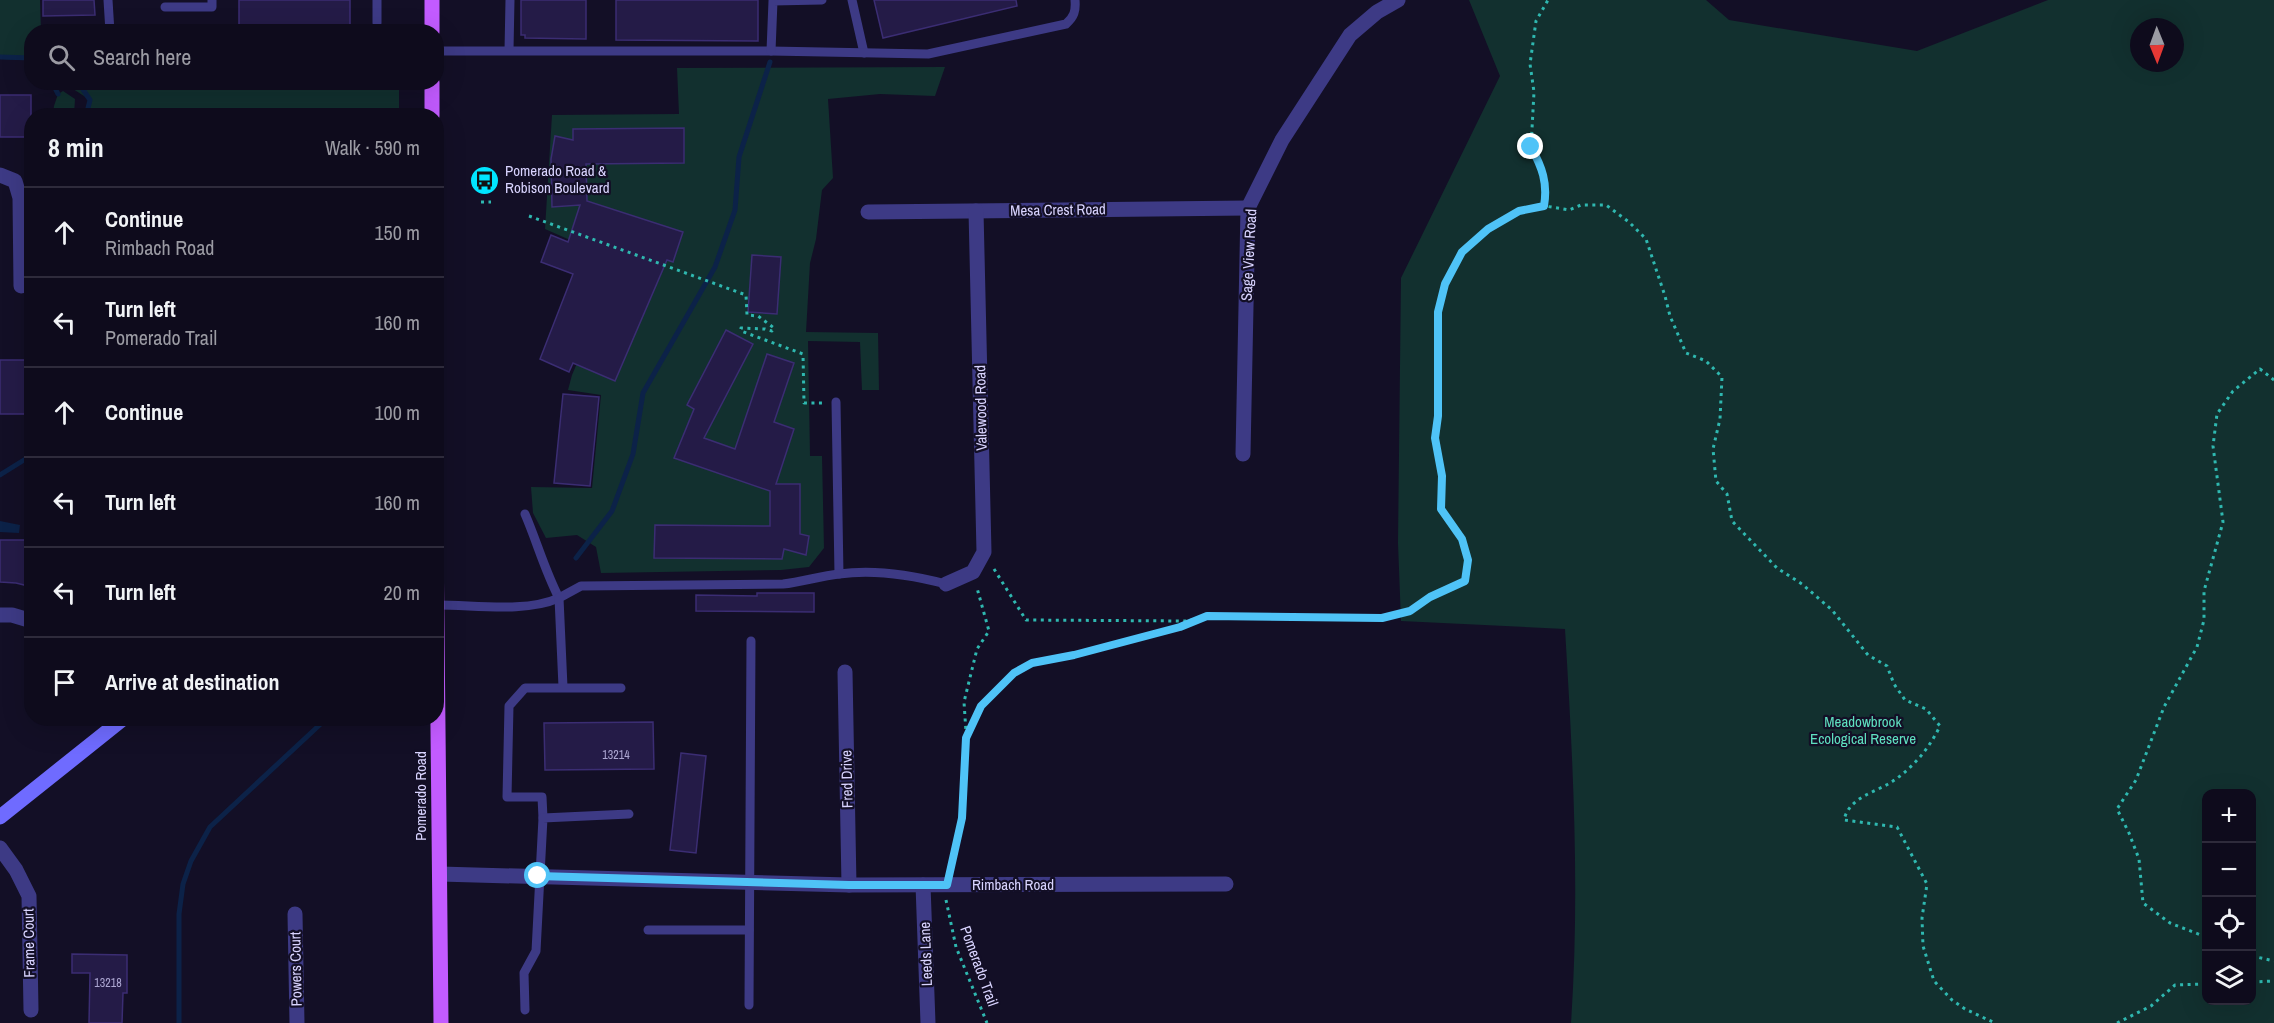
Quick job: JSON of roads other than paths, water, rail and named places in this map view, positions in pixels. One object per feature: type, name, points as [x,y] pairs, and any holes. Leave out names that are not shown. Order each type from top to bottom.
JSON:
[{"type":"main road","points":[[432,0],[432,24]]},
{"type":"main road","points":[[432,90],[432,108]]},
{"type":"main road","name":"Pomerado Road","points":[[438,726],[441,1023]]},
{"type":"street","name":"Sage View Road","points":[[1243,454],[1248,208],[1282,140],[1350,35],[1377,12],[1398,0]]},
{"type":"street","points":[[0,175],[15,181],[20,198],[21,286]]},
{"type":"street","name":"Mesa Crest Road","points":[[868,212],[1248,208]]},
{"type":"street","name":"Valewood Road","points":[[946,584],[973,572],[984,552],[976,211]]},
{"type":"street","points":[[0,615],[24,619]]},
{"type":"street","name":"Fred Drive","points":[[845,672],[849,885]]},
{"type":"street","points":[[0,817],[114,726]]},
{"type":"street","name":"Frame Court","points":[[0,848],[16,870],[29,896],[31,1010]]},
{"type":"street","name":"Rimbach Road","points":[[440,874],[849,885],[1226,884]]},
{"type":"street","name":"Leeds Lane","points":[[923,885],[928,1023]]},
{"type":"street","name":"Powers Court","points":[[295,914],[297,1023]]},
{"type":"lane","points":[[108,0],[110,24]]},
{"type":"lane","points":[[165,7],[212,7],[212,0]]},
{"type":"lane","points":[[377,0],[377,24]]},
{"type":"lane","points":[[509,50],[510,0]]},
{"type":"lane","points":[[771,51],[773,1],[822,0]]},
{"type":"lane","points":[[852,0],[864,53]]},
{"type":"lane","points":[[444,51],[771,51],[928,54],[1066,24],[1075,12],[1075,0]]},
{"type":"lane","points":[[836,402],[839,574]]},
{"type":"lane","points":[[525,514],[541,553],[547,575],[560,598],[562,687]]},
{"type":"lane","points":[[444,605],[544,605],[581,586],[783,584],[806,582],[839,574],[916,576],[946,584]]},
{"type":"lane","points":[[750,1005],[751,641]]},
{"type":"lane","points":[[525,1010],[524,973],[536,951],[538,876],[543,818],[542,797],[507,797],[509,706],[525,688],[621,688]]},
{"type":"lane","points":[[543,818],[629,814]]},
{"type":"lane","points":[[648,930],[749,930]]},
{"type":"water","points":[[0,521],[20,525],[19,533],[0,532]]},
{"type":"waterway","points":[[0,57],[24,58]]},
{"type":"waterway","points":[[576,558],[612,511],[633,454],[643,393],[715,267],[735,210],[739,157],[770,62]]},
{"type":"waterway","points":[[56,90],[58,94]]},
{"type":"waterway","points":[[83,90],[90,100],[88,108]]},
{"type":"waterway","points":[[0,475],[24,460]]},
{"type":"waterway","points":[[179,1023],[179,914],[183,884],[191,861],[210,827],[318,726]]},
{"type":"place","name":"Pomerado Road & Robison Boulevard","points":[[484,180]]},
{"type":"park label","name":"Meadowbrook Ecological Reserve","points":[[1863,730]]}]
